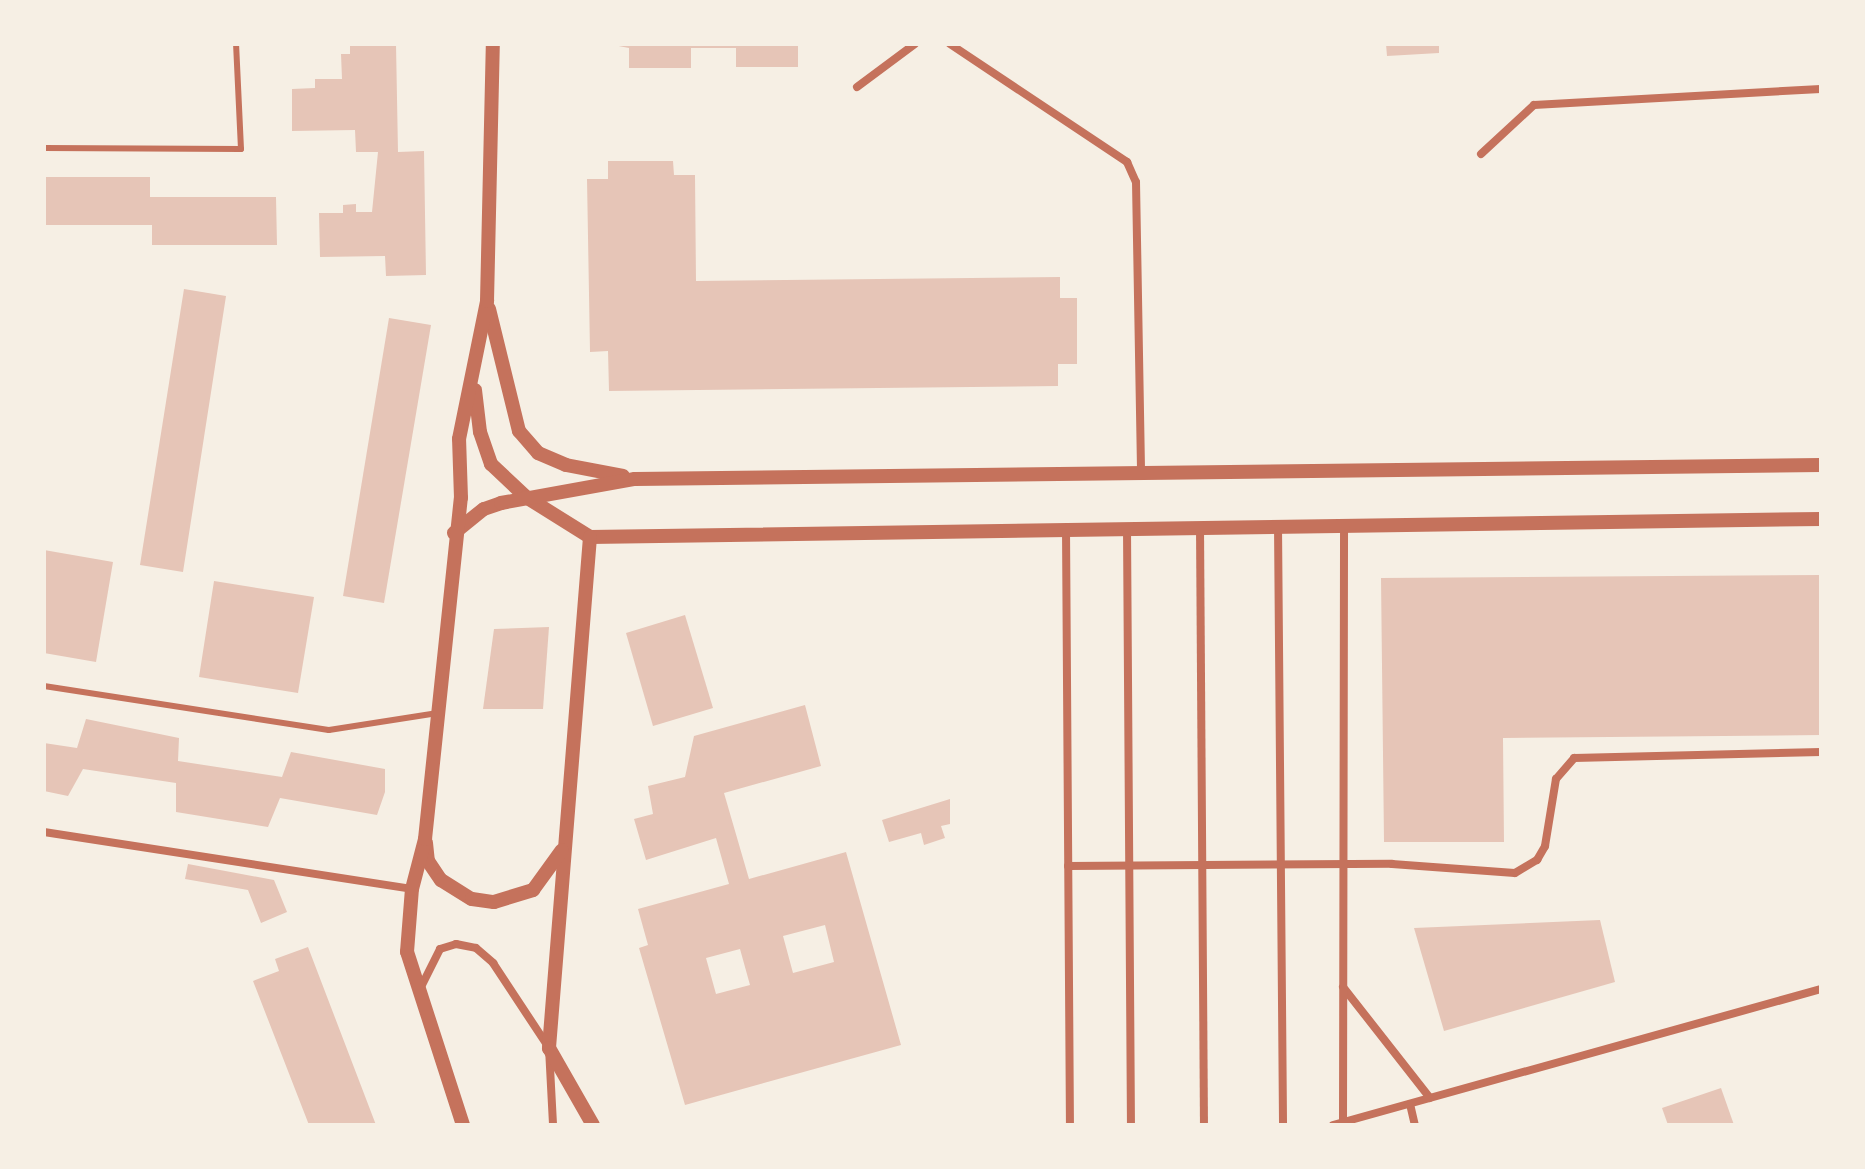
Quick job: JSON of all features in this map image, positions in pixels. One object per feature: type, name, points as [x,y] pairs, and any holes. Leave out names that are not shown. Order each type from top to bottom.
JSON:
[{"type":"street","points":[[463,1125],[422,985],[407,952],[412,889],[425,839],[454,533],[461,498],[459,439],[474,382],[487,301],[493,44]]},
{"type":"street","points":[[857,87],[915,44]]},
{"type":"street","points":[[950,44],[1127,162],[1136,182],[1141,473]]},
{"type":"street","points":[[1481,154],[1534,105],[1821,89]]},
{"type":"street","points":[[487,301],[519,431],[538,453],[566,465],[635,479]]},
{"type":"street","points":[[474,382],[480,432],[491,464],[526,497],[571,520],[590,537],[1344,522],[1821,519]]},
{"type":"street","points":[[454,533],[484,509],[526,497],[635,479],[1821,465]]},
{"type":"street","points":[[1344,522],[1343,987],[1338,1124],[1821,989]]},
{"type":"street","points":[[1278,524],[1283,1125]]},
{"type":"street","points":[[1200,525],[1204,1125]]},
{"type":"street","points":[[1127,527],[1131,1125]]},
{"type":"street","points":[[1066,528],[1070,1125]]},
{"type":"street","points":[[553,1125],[549,1048],[590,537]]},
{"type":"street","points":[[1068,866],[1343,864],[1525,871],[1545,846],[1556,779],[1574,758],[1821,752]]},
{"type":"street","points":[[44,832],[412,889]]},
{"type":"street","points":[[425,839],[428,861],[441,880],[472,899],[494,902],[533,890],[564,845]]},
{"type":"street","points":[[422,985],[440,949],[456,944],[476,948],[493,963],[549,1048],[593,1125]]},
{"type":"street","points":[[1343,987],[1430,1098]]},
{"type":"street","points":[[1410,1104],[1415,1125]]},
{"type":"lane","points":[[44,148],[241,149],[236,44]]},
{"type":"lane","points":[[44,686],[329,730],[438,713]]},
{"type":"building","points":[[350,44],[396,44],[398,152],[424,151],[426,275],[386,276],[385,256],[320,257],[319,213],[343,213],[343,205],[356,204],[356,212],[372,212],[378,152],[356,152],[355,130],[292,131],[292,89],[315,88],[315,79],[342,79],[341,54],[350,54]]},
{"type":"building","points":[[608,44],[798,44],[798,67],[736,67],[736,48],[691,48],[691,68],[629,68],[629,48]]},
{"type":"building","points":[[1386,44],[1439,44],[1439,53],[1387,56]]},
{"type":"building","points":[[608,161],[673,161],[674,175],[695,175],[696,281],[1060,277],[1060,298],[1077,298],[1077,364],[1058,364],[1058,386],[609,391],[608,351],[590,352],[587,179],[608,179]]},
{"type":"building","points":[[44,177],[150,177],[150,197],[276,197],[277,245],[152,245],[152,225],[44,225]]},
{"type":"building","points":[[184,289],[226,296],[183,572],[140,565]]},
{"type":"building","points":[[389,318],[431,325],[384,603],[343,596]]},
{"type":"building","points":[[44,550],[113,562],[96,662],[44,653]]},
{"type":"building","points":[[1821,575],[1821,735],[1503,738],[1504,842],[1384,842],[1381,578]]},
{"type":"building","points":[[214,581],[314,597],[298,693],[199,677]]},
{"type":"building","points":[[685,615],[713,708],[653,726],[626,633]]},
{"type":"building","points":[[549,627],[543,709],[483,709],[494,629]]},
{"type":"building","points":[[805,705],[821,766],[724,793],[749,879],[846,852],[901,1045],[685,1105],[639,948],[648,945],[638,909],[729,884],[716,838],[646,860],[634,819],[653,814],[648,786],[685,777],[694,736]],"holes":[[[825,925],[834,962],[793,973],[783,936]],[[740,949],[750,985],[716,994],[706,958]]]},
{"type":"building","points":[[86,719],[179,738],[178,761],[282,777],[291,752],[385,769],[385,792],[377,815],[280,798],[268,827],[176,812],[176,783],[83,769],[68,796],[44,791],[44,743],[77,748]]},
{"type":"building","points":[[950,799],[950,824],[941,826],[945,838],[924,845],[921,833],[889,842],[882,820]]},
{"type":"building","points":[[188,864],[274,880],[287,912],[261,923],[248,890],[185,879]]},
{"type":"building","points":[[1600,920],[1615,982],[1444,1031],[1414,928]]},
{"type":"building","points":[[308,947],[376,1125],[309,1125],[253,981],[279,971],[275,959]]},
{"type":"building","points":[[1721,1088],[1734,1125],[1668,1125],[1662,1108]]}]
